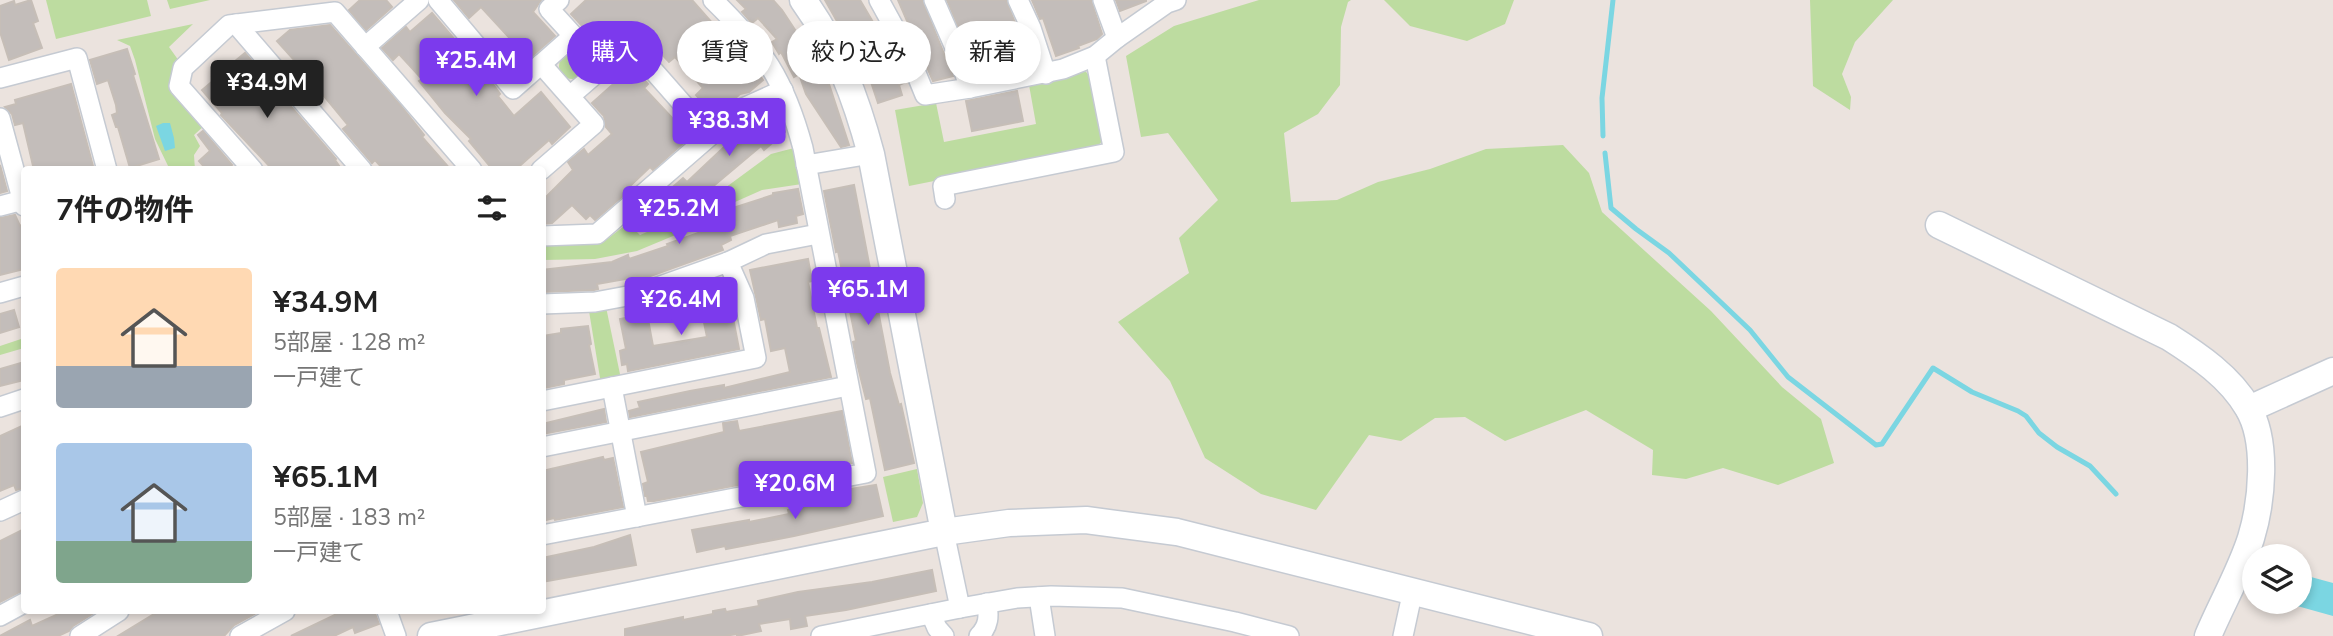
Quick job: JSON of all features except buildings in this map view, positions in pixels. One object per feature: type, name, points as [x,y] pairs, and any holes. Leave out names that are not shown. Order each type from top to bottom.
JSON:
[{"type":"street","points":[[365,47],[419,0]]},
{"type":"street","points":[[438,0],[513,89],[567,41]]},
{"type":"street","points":[[559,0],[549,9],[567,29]]},
{"type":"street","points":[[546,534],[866,472],[798,131],[783,90],[765,56],[713,0]]},
{"type":"street","points":[[803,0],[832,45],[844,71],[859,108],[871,154],[960,608]]},
{"type":"street","points":[[879,0],[908,51],[925,95],[1046,74],[1095,56],[1167,2],[1176,0]]},
{"type":"street","points":[[934,0],[970,88]]},
{"type":"street","points":[[1018,0],[1031,28],[1046,74]]},
{"type":"street","points":[[1103,0],[1117,38]]},
{"type":"street","points":[[249,166],[179,86],[183,68],[229,25],[335,12],[461,166]]},
{"type":"street","points":[[236,23],[359,166]]},
{"type":"street","points":[[945,199],[943,186],[1114,152],[1095,56]]},
{"type":"street","points":[[0,78],[77,58],[106,166]]},
{"type":"street","points":[[541,64],[594,124],[546,166]]},
{"type":"street","points":[[663,82],[710,135]]},
{"type":"street","points":[[570,96],[583,84]]},
{"type":"street","points":[[546,236],[597,234],[741,109],[783,90]]},
{"type":"street","points":[[0,118],[21,192]]},
{"type":"street","points":[[806,165],[871,154]]},
{"type":"street","points":[[0,206],[21,203]]},
{"type":"street","points":[[1939,225],[2169,337],[2202,359],[2231,385],[2249,409],[2259,435],[2261,474],[2257,511],[2251,539],[2207,636]]},
{"type":"street","points":[[546,304],[595,302],[638,294],[728,262],[766,244],[818,234]]},
{"type":"street","points":[[546,400],[756,358],[744,298],[728,262]]},
{"type":"street","points":[[0,293],[21,287]]},
{"type":"street","points":[[2249,409],[2333,371]]},
{"type":"street","points":[[546,446],[848,386]]},
{"type":"street","points":[[612,387],[638,517]]},
{"type":"street","points":[[0,407],[21,400]]},
{"type":"street","points":[[0,511],[21,501]]},
{"type":"street","points":[[546,613],[944,532],[1044,520],[1086,520],[1127,524],[1215,541],[1589,636]]},
{"type":"street","points":[[1403,636],[1413,590]]},
{"type":"street","points":[[1039,597],[1045,636]]},
{"type":"street","points":[[821,636],[881,630],[931,614],[987,603],[1039,597],[1122,598],[1289,636]]},
{"type":"street","points":[[979,636],[987,625],[987,603]]},
{"type":"street","points":[[0,616],[21,605]]},
{"type":"street","points":[[80,636],[114,614]]},
{"type":"street","points":[[240,636],[280,614]]},
{"type":"street","points":[[388,614],[396,636]]},
{"type":"street","points":[[433,636],[541,614]]},
{"type":"street","points":[[931,614],[944,636]]},
{"type":"green space","points":[[46,0],[147,0],[151,16],[56,39]]},
{"type":"green space","points":[[167,0],[210,0],[170,9]]},
{"type":"green space","points":[[1259,0],[1351,0],[1348,2],[1341,27],[1340,85],[1318,114],[1284,133],[1291,202],[1337,200],[1378,182],[1430,169],[1486,149],[1563,145],[1589,173],[1602,212],[1711,311],[1782,387],[1821,419],[1834,463],[1778,485],[1723,468],[1686,479],[1652,475],[1653,450],[1586,410],[1505,441],[1465,417],[1435,418],[1401,441],[1369,435],[1316,510],[1261,494],[1205,458],[1170,381],[1118,322],[1189,273],[1179,238],[1218,200],[1168,133],[1141,137],[1126,56],[1174,26]]},
{"type":"green space","points":[[1384,0],[1514,0],[1505,24],[1467,41],[1410,26]]},
{"type":"green space","points":[[1810,0],[1893,0],[1855,42],[1842,74],[1851,97],[1850,110],[1813,86]]},
{"type":"green space","points":[[193,24],[169,47],[179,61],[206,124],[194,135],[200,146],[194,155],[195,166],[168,166],[155,139],[130,46],[117,40]]},
{"type":"green space","points":[[567,54],[567,78],[559,66]]},
{"type":"green space","points":[[1084,70],[1092,78],[1104,139],[1095,149],[909,186],[895,110],[936,103],[944,142],[1036,124],[1029,85],[1041,84],[1041,82]]},
{"type":"green space","points":[[794,148],[802,184],[762,190],[735,202],[705,221],[637,251],[595,259],[546,260],[546,245],[602,243],[628,223],[640,235],[691,213],[771,154]]},
{"type":"green space","points":[[606,307],[621,379],[601,384],[589,311]]},
{"type":"green space","points":[[21,339],[21,349],[0,355],[0,346]]},
{"type":"green space","points":[[917,469],[923,503],[917,517],[893,522],[883,477]]},
{"type":"water","points":[[170,123],[175,148],[165,151],[156,126]]},
{"type":"water","points":[[2312,577],[2333,583],[2333,616],[2312,610]]},
{"type":"waterway","points":[[1603,136],[1602,98],[1613,0]]},
{"type":"waterway","points":[[1605,153],[1611,208],[1669,253],[1750,330],[1788,377],[1876,445],[1882,444],[1933,368],[1972,392],[2026,416],[2039,433],[2090,466],[2116,494]]}]
